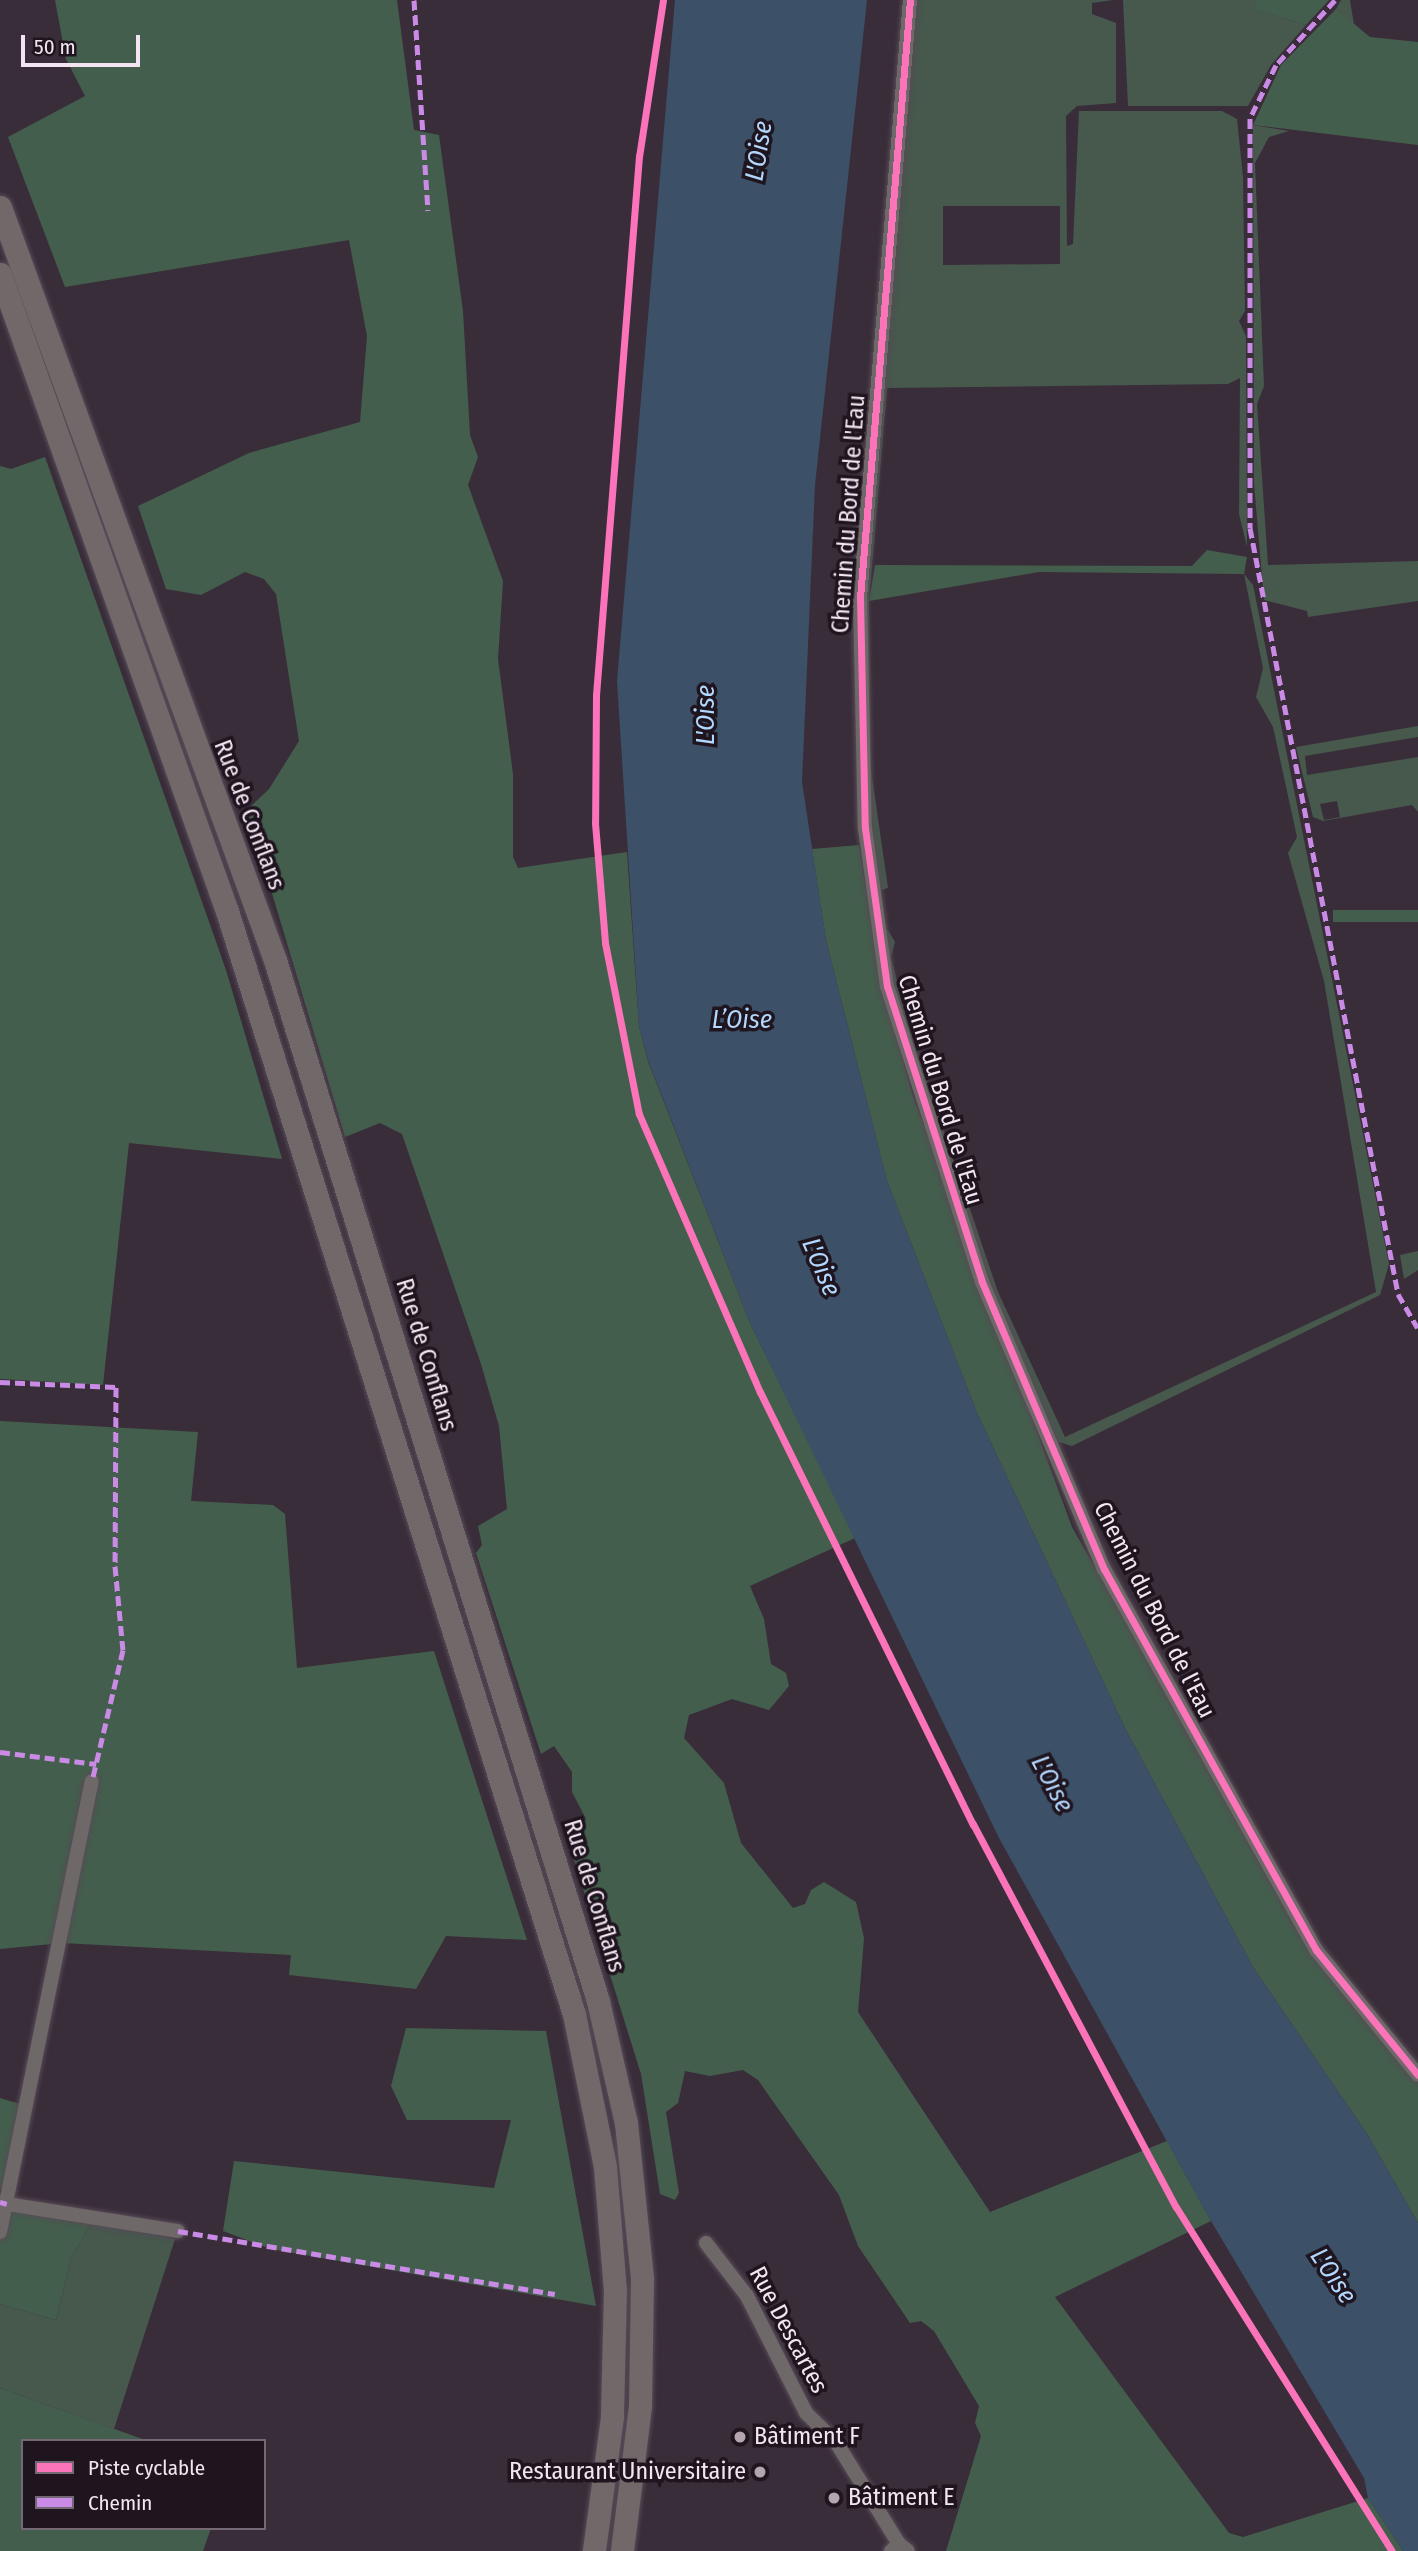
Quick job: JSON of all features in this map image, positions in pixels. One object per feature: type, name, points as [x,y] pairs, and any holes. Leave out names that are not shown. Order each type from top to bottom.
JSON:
[{"type":"main road","name":"Rue de Conflans","points":[[0,207],[275,960],[598,2001],[626,2123],[641,2258],[640,2406],[622,2551]]},
{"type":"main road","points":[[0,274],[227,911],[574,2014],[603,2156],[615,2291],[610,2438],[594,2551]]},
{"type":"street","name":"Chemin du Bord de l'Eau","points":[[910,0],[860,598],[865,828],[887,986],[982,1282],[1104,1570],[1317,1950],[1418,2075]]},
{"type":"street","points":[[0,2232],[92,1781]]},
{"type":"street","points":[[7,2204],[178,2231]]},
{"type":"street","name":"Rue Descartes","points":[[706,2243],[747,2296],[806,2413],[836,2442],[899,2549]]},
{"type":"green space","points":[[55,0],[397,0],[414,130],[439,135],[463,311],[470,435],[478,457],[468,485],[503,581],[498,659],[513,774],[513,857],[518,868],[627,852],[639,1026],[648,1061],[750,1323],[855,1538],[750,1586],[764,1619],[771,1664],[786,1673],[789,1686],[769,1710],[732,1699],[689,1715],[684,1738],[724,1783],[741,1843],[793,1908],[805,1904],[811,1890],[824,1882],[856,1902],[864,1938],[858,2012],[990,2212],[1167,2141],[1211,2221],[1055,2297],[1229,2533],[1243,2537],[1368,2498],[1403,2551],[946,2551],[981,2436],[975,2423],[979,2406],[934,2331],[921,2321],[910,2323],[858,2246],[839,2195],[758,2080],[743,2070],[710,2076],[685,2071],[678,2103],[666,2112],[679,2193],[675,2200],[660,2194],[641,2074],[572,1853],[571,1837],[586,1819],[572,1792],[572,1772],[554,1746],[541,1754],[476,1553],[482,1545],[478,1526],[507,1509],[499,1426],[481,1364],[402,1134],[380,1123],[345,1137],[247,810],[269,789],[299,741],[276,594],[264,579],[245,572],[201,595],[166,589],[138,506],[249,453],[360,422],[367,336],[349,240],[65,287],[8,137],[85,96],[66,59]]},
{"type":"green space","points":[[915,0],[1113,0],[1092,3],[1092,14],[1116,23],[1116,103],[1077,106],[1066,116],[1067,246],[1073,244],[1079,111],[1222,111],[1237,119],[1243,177],[1245,311],[1239,321],[1246,336],[1247,547],[1239,514],[1240,378],[1228,384],[887,388],[869,601],[871,770],[888,888],[878,891],[884,924],[895,942],[891,957],[908,1026],[998,1292],[1065,1437],[1376,1292],[1324,981],[1288,853],[1297,837],[1273,727],[1256,697],[1263,668],[1244,574],[1253,585],[1389,1264],[1380,1295],[1072,1446],[1055,1441],[1006,1331],[903,1027],[874,885],[863,644]],"holes":[[[943,206],[1060,206],[1060,264],[943,265]]]},
{"type":"green space","points":[[1123,0],[1256,0],[1256,9],[1306,25],[1271,65],[1248,106],[1128,106]]},
{"type":"green space","points":[[1256,0],[1329,0],[1306,25],[1255,9]]},
{"type":"green space","points":[[1341,0],[1350,0],[1354,25],[1336,9]]},
{"type":"green space","points":[[1336,9],[1370,37],[1418,42],[1418,145],[1253,125],[1281,65]]},
{"type":"green space","points":[[1253,125],[1289,131],[1269,137],[1255,163],[1264,386],[1257,404],[1268,565],[1418,561],[1418,601],[1308,617],[1307,611],[1264,600],[1254,484]]},
{"type":"green space","points":[[45,457],[226,970],[282,1159],[129,1143],[103,1385],[0,1379],[0,466],[11,469]]},
{"type":"green space","points":[[1207,550],[1247,557],[1244,574],[1039,572],[869,601],[875,565],[1192,566]]},
{"type":"green space","points":[[1418,726],[1418,737],[1305,756],[1307,775],[1418,757],[1418,812],[1412,805],[1323,821],[1313,817],[1296,747]],"holes":[[[1337,801],[1340,817],[1324,820],[1320,804]]]},
{"type":"green space","points":[[859,845],[880,979],[913,1096],[1072,1527],[1312,1952],[1418,2083],[1418,2223],[1367,2134],[1253,1967],[1124,1726],[977,1413],[887,1181],[826,940],[812,849]]},
{"type":"green space","points":[[1333,910],[1418,910],[1418,922],[1333,922]]},
{"type":"green space","points":[[1418,1251],[1418,1270],[1404,1279],[1400,1255]]},
{"type":"green space","points":[[0,1421],[198,1432],[191,1501],[273,1505],[285,1514],[297,1668],[434,1651],[527,1940],[446,1936],[416,1989],[289,1975],[291,1955],[62,1943],[0,1949]]},
{"type":"green space","points":[[406,2028],[546,2031],[596,2306],[271,2249],[223,2231],[234,2161],[494,2188],[511,2120],[407,2120],[391,2086]]},
{"type":"green space","points":[[0,2098],[30,2107],[0,2191]]},
{"type":"green space","points":[[9,2206],[91,2222],[71,2259],[56,2320],[0,2304],[0,2235]]},
{"type":"green space","points":[[91,2222],[175,2239],[114,2429],[0,2388],[0,2304],[56,2320],[71,2259]]},
{"type":"green space","points":[[0,2388],[142,2439],[21,2439],[21,2530],[210,2530],[203,2551],[0,2551]]},
{"type":"water","name":"L’Oise","points":[[675,0],[867,0],[815,485],[802,782],[826,940],[887,1181],[977,1413],[1124,1726],[1253,1967],[1367,2134],[1418,2223],[1418,2551],[1403,2551],[1368,2498],[1364,2478],[1211,2221],[999,1838],[750,1323],[648,1060],[639,1026],[617,681]]},
{"type":"marked path","points":[[414,0],[428,211]]},
{"type":"marked path","points":[[1335,0],[1276,65],[1250,118],[1250,528],[1398,1294],[1418,1328]]},
{"type":"marked path","points":[[0,1382],[116,1387],[115,1566],[123,1650],[92,1781]]},
{"type":"marked path","points":[[0,1752],[96,1764]]},
{"type":"marked path","points":[[0,2202],[7,2204]]},
{"type":"marked path","points":[[178,2231],[555,2294]]},
{"type":"cycle path","points":[[663,0],[639,156],[596,695],[595,823],[605,943],[639,1114],[760,1392],[973,1824],[1176,2207],[1392,2551]]},
{"type":"cycle path","points":[[910,0],[860,598],[865,828],[887,986],[982,1282],[1104,1569],[1316,1950],[1418,2075]]},
{"type":"place","name":"Bâtiment F","points":[[740,2437]]},
{"type":"place","name":"Restaurant Universitaire","points":[[760,2472]]},
{"type":"place","name":"Bâtiment E","points":[[834,2498]]},
{"type":"water label","name":"L'Oise","points":[[759,151]]},
{"type":"water label","name":"L'Oise","points":[[706,715]]},
{"type":"water label","name":"L'Oise","points":[[821,1267]]},
{"type":"water label","name":"L'Oise","points":[[1052,1784]]},
{"type":"water label","name":"L'Oise","points":[[1333,2276]]}]
